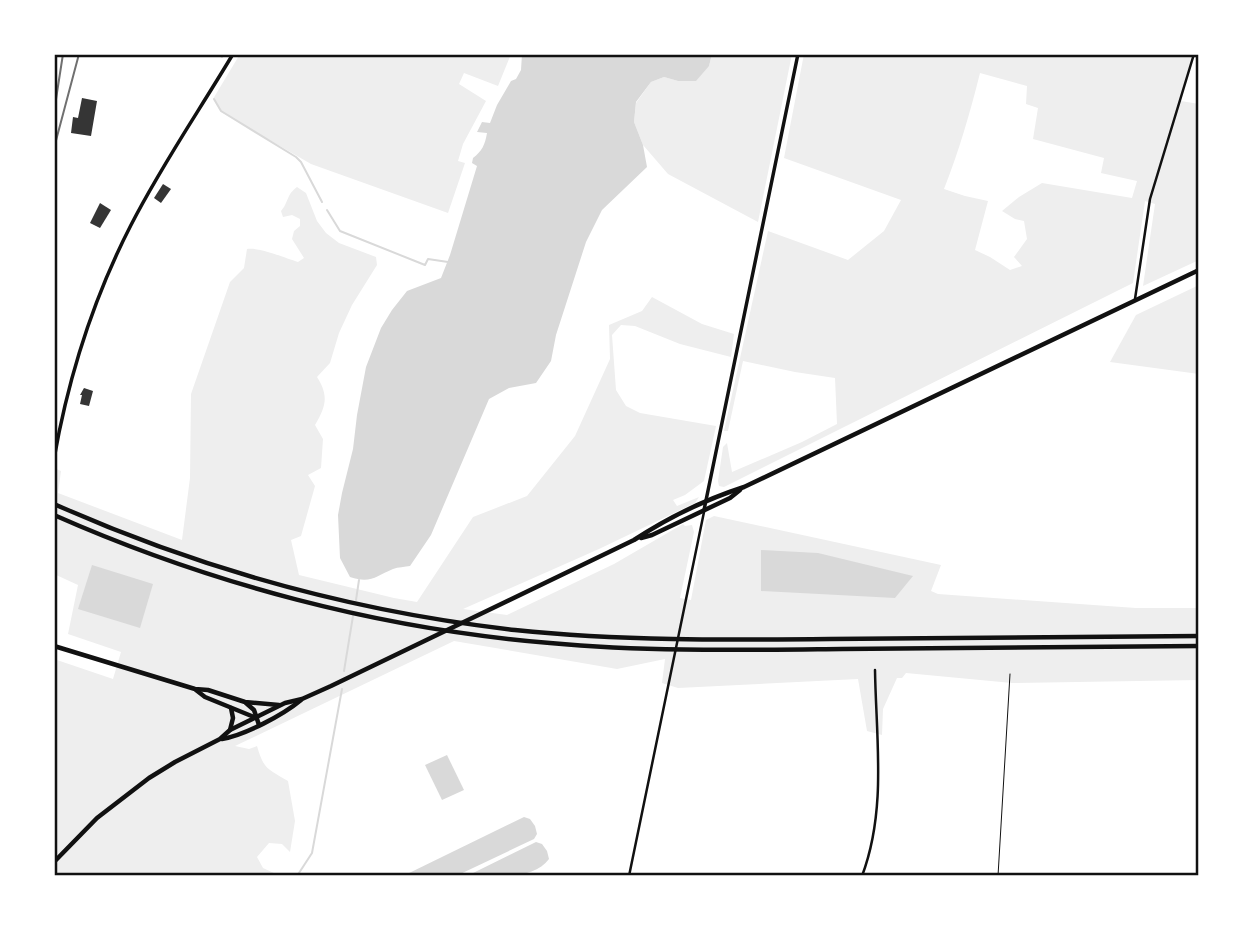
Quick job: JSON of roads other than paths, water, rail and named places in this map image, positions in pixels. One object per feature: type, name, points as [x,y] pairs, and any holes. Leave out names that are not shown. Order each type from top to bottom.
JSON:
[{"type":"main road","points":[[54,862],[79,835],[125,795],[255,717],[279,705],[302,699],[728,492],[744,487],[1199,270]]},
{"type":"main road","points":[[634,540],[652,535],[730,498],[744,487]]},
{"type":"main road","points":[[54,504],[115,530],[264,580],[378,607],[513,629],[603,637],[688,640],[1199,636]]},
{"type":"main road","points":[[54,515],[126,545],[204,572],[313,603],[476,634],[550,643],[690,650],[1199,646]]},
{"type":"main road","points":[[54,646],[195,690],[208,690],[245,702],[279,705]]},
{"type":"main road","points":[[195,690],[205,697],[255,717]]},
{"type":"main road","points":[[220,739],[233,737],[289,710],[302,699]]},
{"type":"main road","points":[[245,702],[254,709],[259,724]]},
{"type":"main road","points":[[230,730],[232,708]]},
{"type":"street","points":[[54,459],[82,347],[122,243],[233,54]]},
{"type":"street","points":[[629,876],[798,54]]},
{"type":"street","points":[[1134,301],[1150,199],[1194,54]]},
{"type":"street","points":[[862,876],[873,836],[877,800],[875,670]]},
{"type":"waterway","points":[[218,54],[222,57]]},
{"type":"waterway","points":[[214,99],[221,111],[296,157],[322,202]]},
{"type":"waterway","points":[[327,210],[340,231],[425,265],[428,259],[448,262]]},
{"type":"waterway","points":[[356,600],[359,580]]},
{"type":"waterway","points":[[344,671],[353,616]]},
{"type":"waterway","points":[[297,876],[312,853],[342,689]]},
{"type":"railway","points":[[54,112],[63,54]]},
{"type":"railway","points":[[54,148],[79,54]]}]
